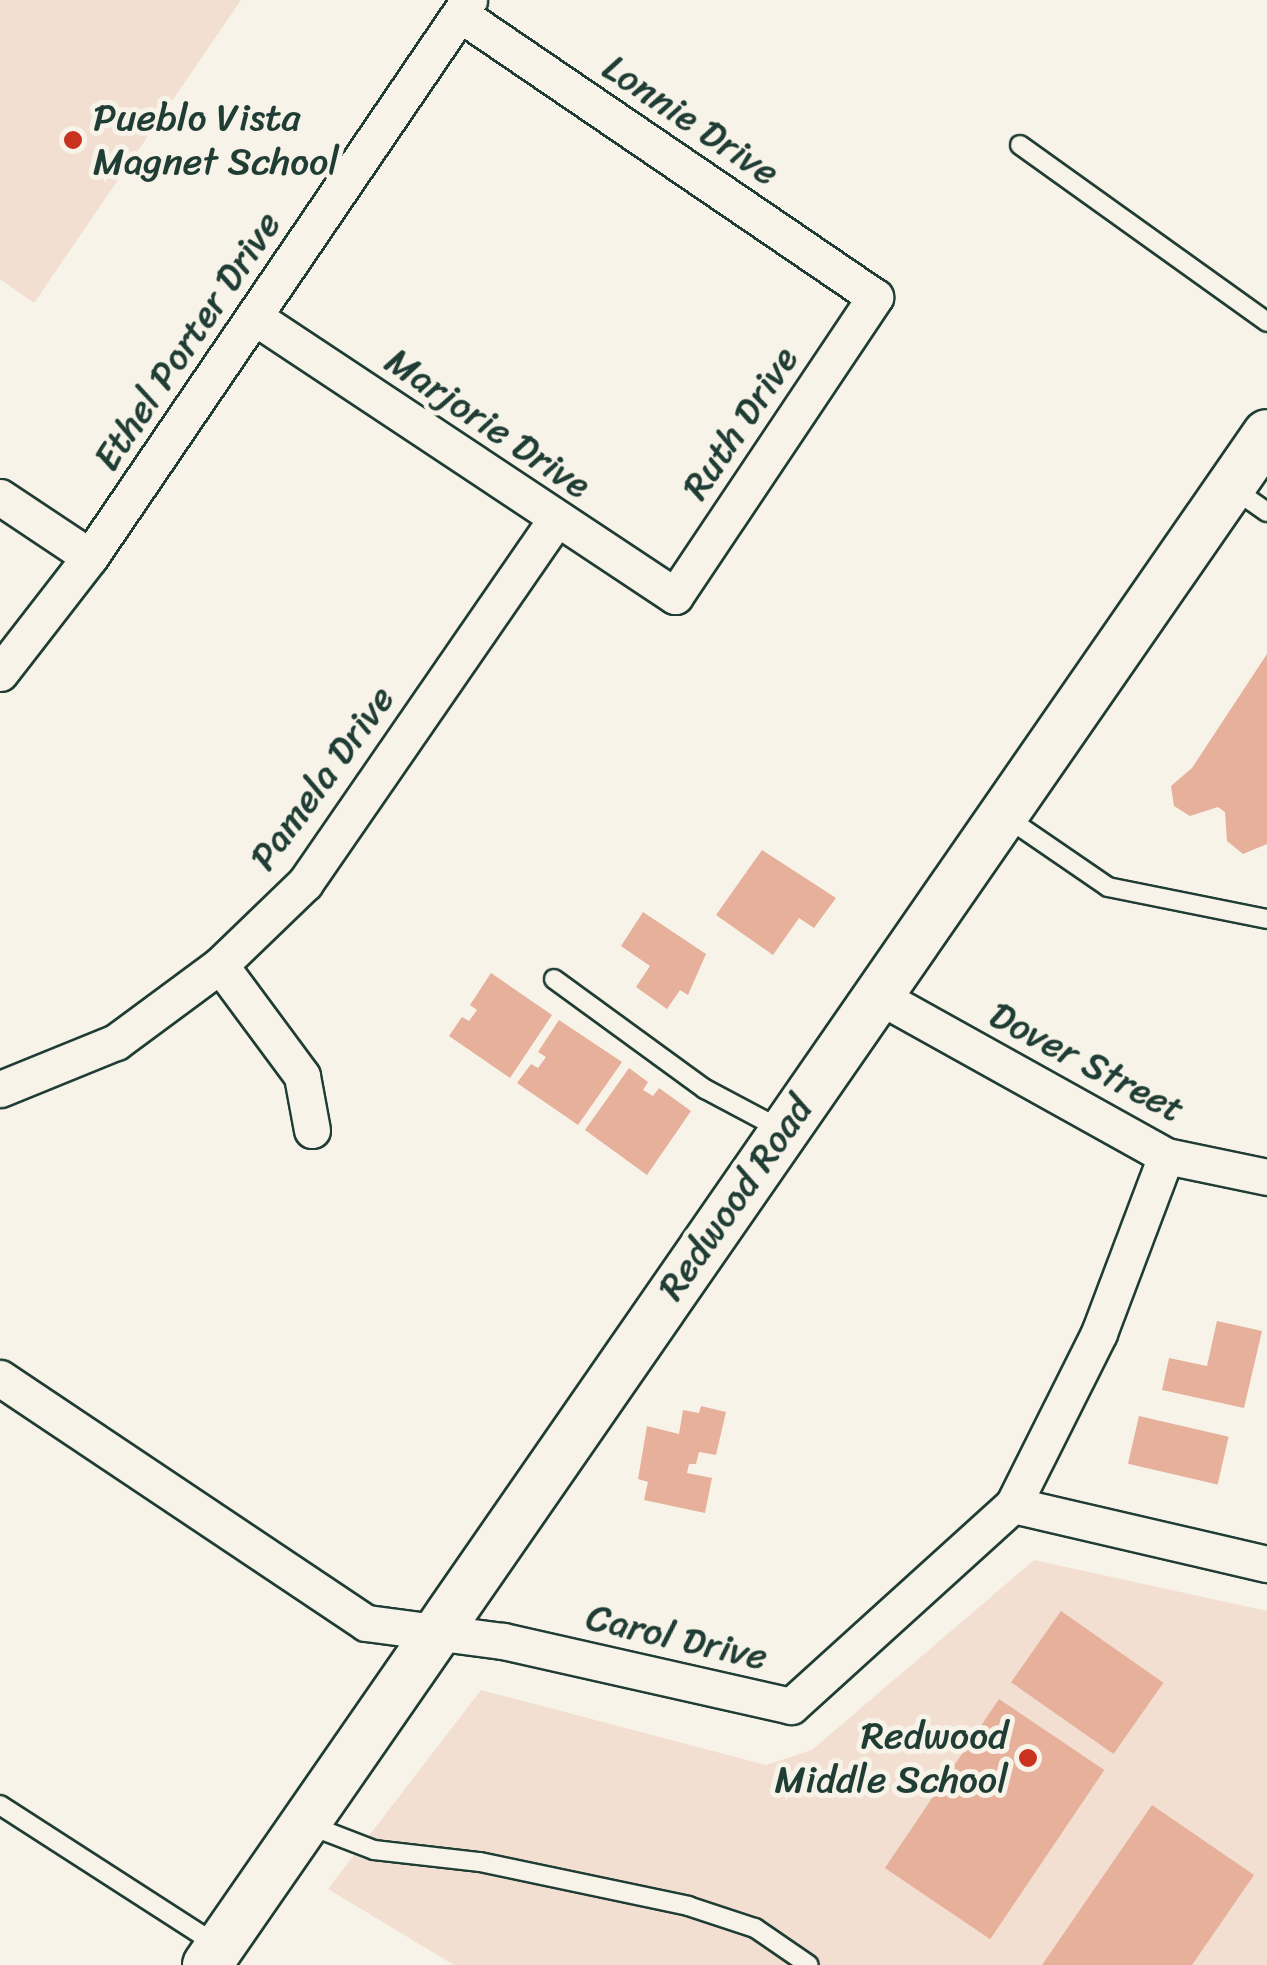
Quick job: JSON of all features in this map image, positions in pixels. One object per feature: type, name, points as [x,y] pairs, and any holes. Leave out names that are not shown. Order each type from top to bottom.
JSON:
[{"type":"main road","name":"Redwood Road","points":[[213,1956],[1002,815],[1249,500],[1267,434]]},
{"type":"street","name":"Lonnie Drive","points":[[464,7],[875,297]]},
{"type":"street","name":"Ethel Porter Drive","points":[[0,673],[90,557],[464,7]]},
{"type":"street","name":"Ruth Drive","points":[[675,596],[875,297]]},
{"type":"street","name":"Marjorie Drive","points":[[256,318],[675,596]]},
{"type":"street","points":[[0,497],[90,557]]},
{"type":"street","name":"Pamela Drive","points":[[0,1088],[116,1042],[220,965],[304,883],[556,520]]},
{"type":"street","points":[[220,965],[302,1076],[312,1130]]},
{"type":"street","name":"Dover Street","points":[[877,995],[1166,1156],[1267,1177]]},
{"type":"street","name":"Carol Drive","points":[[0,1378],[366,1623],[440,1629],[791,1706],[1013,1505],[1099,1334],[1166,1156]]},
{"type":"street","points":[[1013,1505],[1267,1564]]},
{"type":"lane","points":[[1020,144],[1267,322]]},
{"type":"lane","points":[[1002,815],[1108,888],[1267,918]]},
{"type":"lane","points":[[554,980],[705,1089],[782,1131]]},
{"type":"lane","points":[[0,1805],[213,1956]]},
{"type":"lane","points":[[304,1823],[374,1850],[480,1862],[688,1906],[754,1928],[810,1965]]},
{"type":"shaded area","name":"Pueblo Vista Magnet School","points":[[0,0],[241,0],[34,303],[0,279]]},
{"type":"shaded area","name":"Redwood Middle School","points":[[1034,1560],[1267,1611],[1267,1965],[454,1965],[328,1889],[481,1690],[766,1765],[812,1750]]},
{"type":"building","points":[[1267,654],[1267,844],[1243,854],[1227,841],[1225,812],[1218,807],[1190,816],[1174,806],[1171,786],[1192,768]]},
{"type":"building","points":[[762,850],[836,898],[814,928],[799,918],[773,955],[716,915]]},
{"type":"building","points":[[643,912],[706,954],[688,995],[680,990],[667,1009],[636,987],[650,966],[621,946]]},
{"type":"building","points":[[491,973],[552,1015],[510,1078],[449,1036],[462,1017],[469,1021],[477,1010],[470,1005]]},
{"type":"building","points":[[559,1020],[622,1062],[578,1125],[517,1083],[531,1064],[538,1068],[546,1057],[538,1052]]},
{"type":"building","points":[[629,1068],[648,1082],[643,1090],[653,1096],[659,1088],[691,1111],[647,1175],[585,1130]]},
{"type":"building","points":[[1217,1321],[1262,1331],[1244,1408],[1162,1390],[1169,1358],[1207,1366]]},
{"type":"building","points":[[701,1406],[726,1412],[716,1455],[699,1452],[696,1464],[689,1464],[687,1473],[712,1478],[705,1513],[644,1500],[648,1482],[638,1479],[647,1426],[679,1434],[683,1410],[699,1413]]},
{"type":"building","points":[[1139,1416],[1229,1437],[1218,1484],[1128,1464]]},
{"type":"building","points":[[1061,1611],[1163,1683],[1113,1754],[1011,1682]]},
{"type":"building","points":[[999,1699],[1104,1770],[990,1939],[885,1868]]},
{"type":"building","points":[[1152,1805],[1254,1875],[1192,1965],[1042,1965]]},
{"type":"place","name":"Pueblo Vista Magnet School","points":[[73,140]]},
{"type":"place","name":"Redwood Middle School","points":[[1028,1758]]}]
